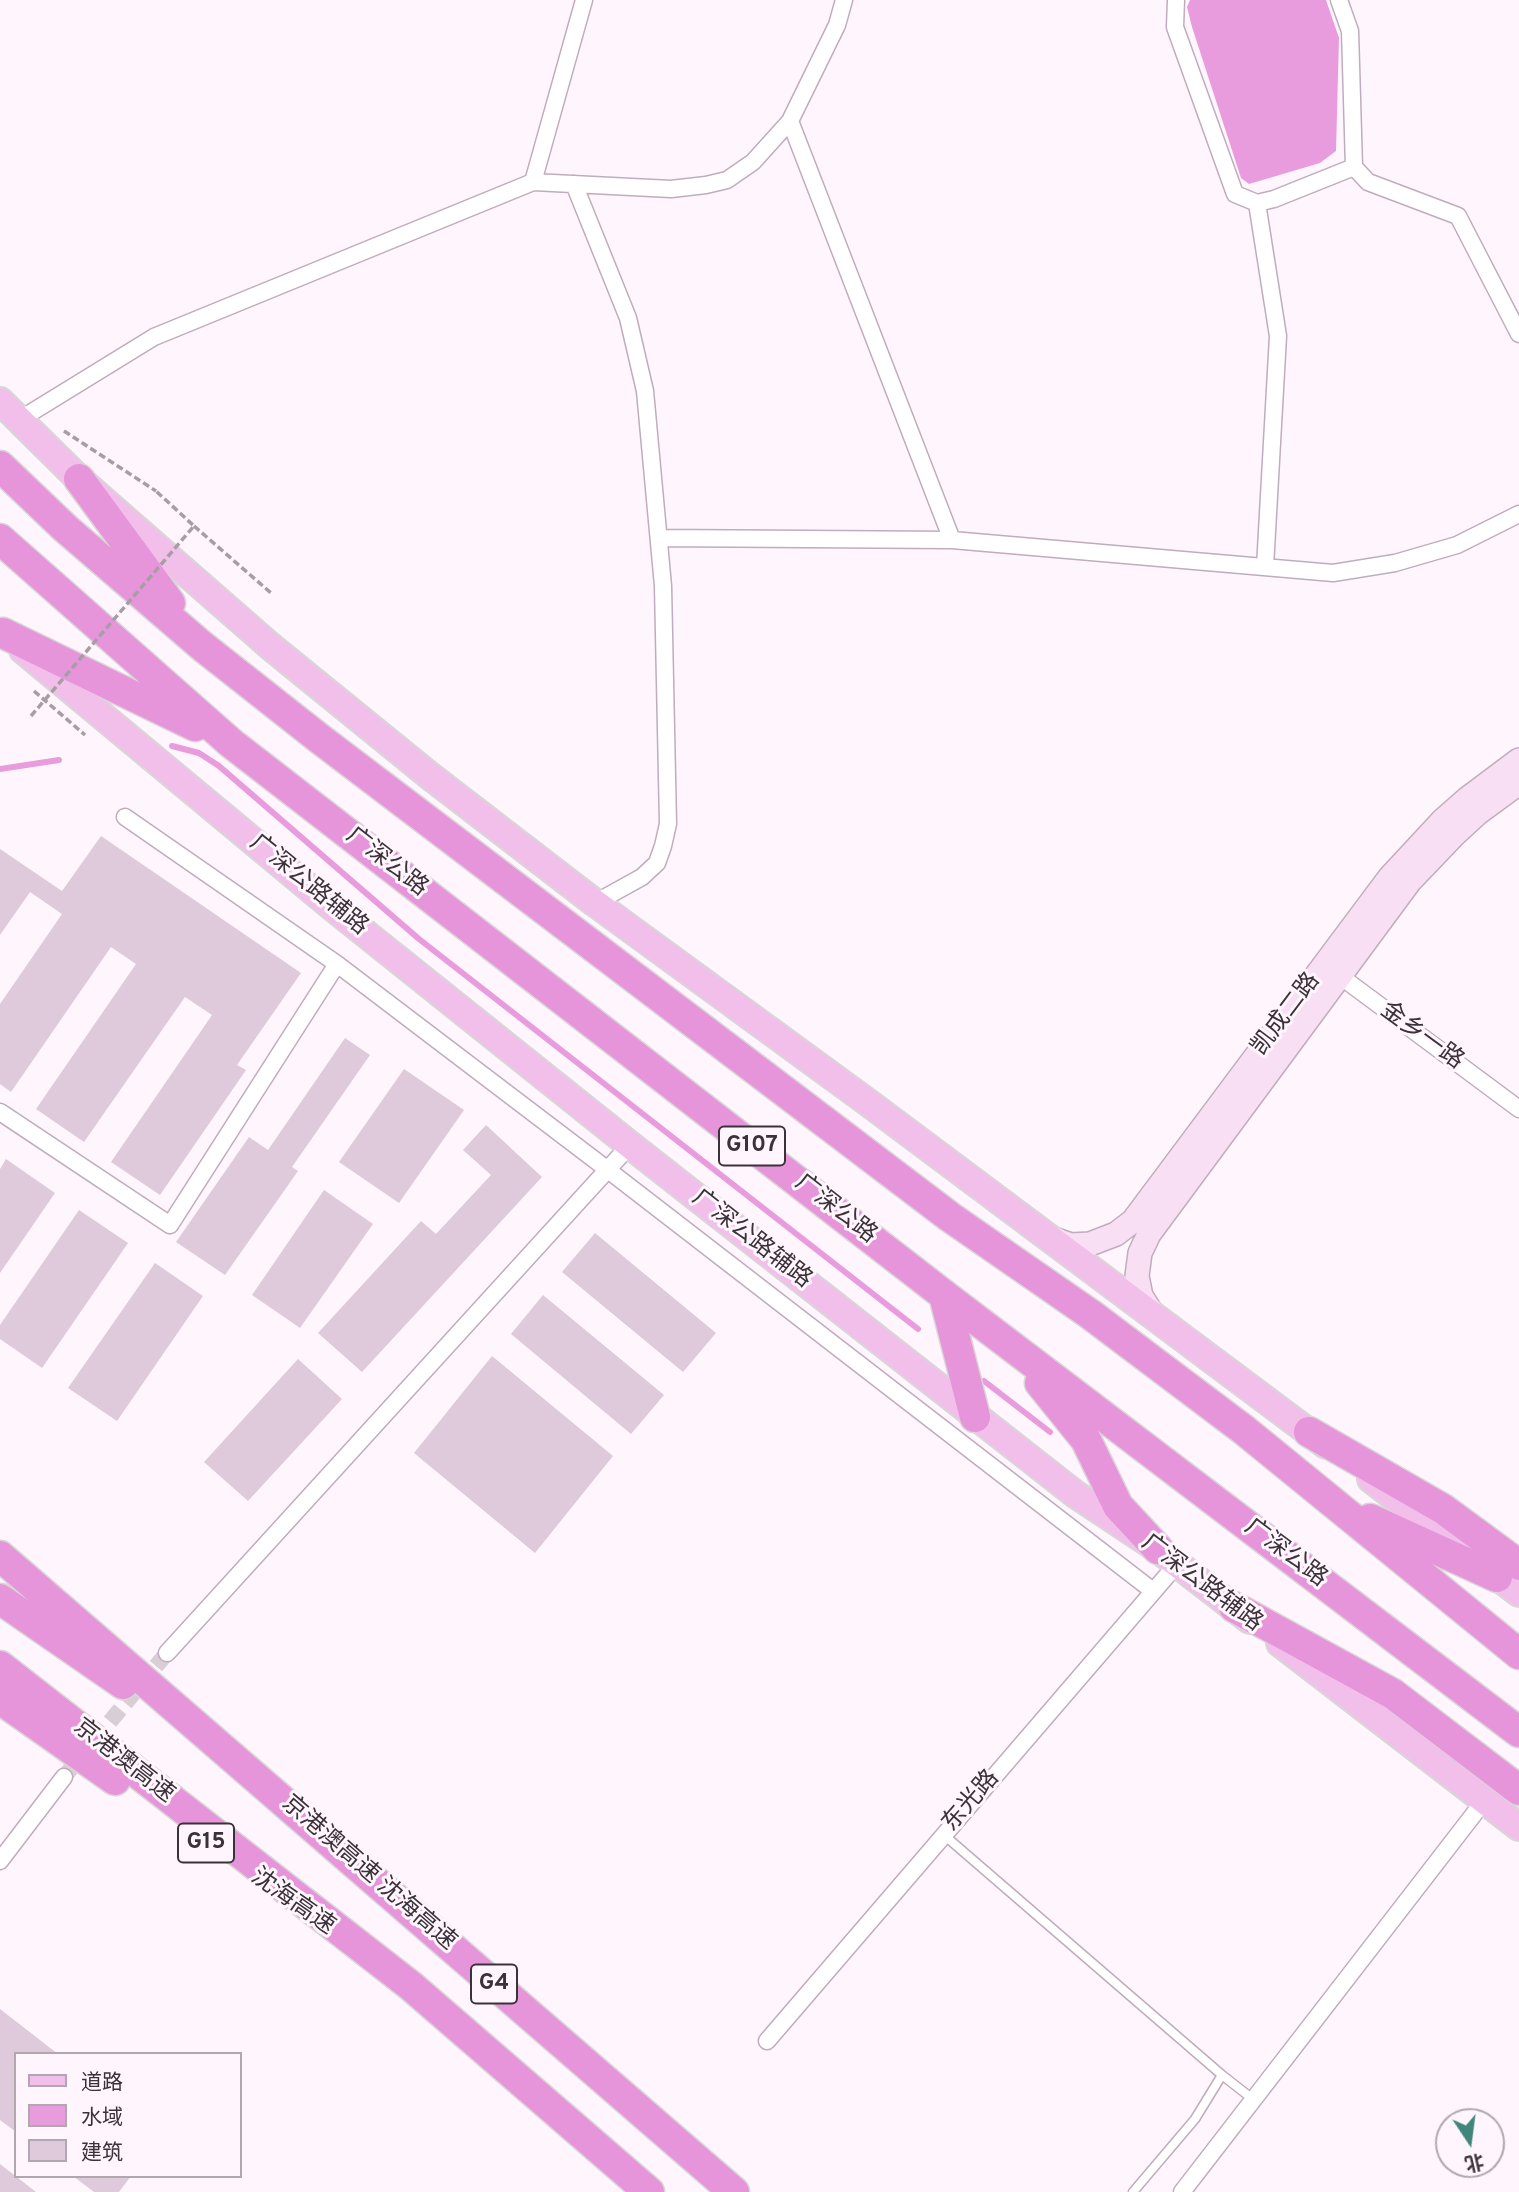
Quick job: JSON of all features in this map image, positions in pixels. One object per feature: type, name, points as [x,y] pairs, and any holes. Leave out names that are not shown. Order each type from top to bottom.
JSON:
[{"type":"highway","name":"G107","points":[[0,466],[65,528],[202,646],[320,739],[927,1200],[1090,1314],[1234,1422],[1519,1654]]},
{"type":"highway","points":[[79,479],[202,646]]},
{"type":"highway","name":"广深公路","points":[[0,539],[231,744],[989,1329],[1519,1732]]},
{"type":"highway","points":[[1,632],[231,744]]},
{"type":"highway","points":[[944,1294],[975,1417]]},
{"type":"highway","points":[[989,1329],[1077,1427],[1096,1455],[1118,1506],[1167,1556]]},
{"type":"highway","points":[[1309,1432],[1433,1503],[1512,1578]]},
{"type":"highway","points":[[1335,1503],[1512,1578]]},
{"type":"highway","points":[[0,1556],[255,1776]]},
{"type":"highway","name":"G4","points":[[0,1599],[255,1776]]},
{"type":"highway","points":[[1234,1607],[1393,1694],[1519,1790]]},
{"type":"highway","name":"京港澳高速","points":[[0,1667],[411,1986]]},
{"type":"highway","name":"沈海高速","points":[[0,1699],[411,1986]]},
{"type":"highway","name":"京港澳高速 沈海高速","points":[[255,1776],[734,2192]]},
{"type":"highway","name":"G4","points":[[411,1986],[649,2192]]},
{"type":"main road","points":[[0,401],[79,479],[270,646],[430,776],[595,903],[1309,1432]]},
{"type":"main road","name":"广深公路辅路","points":[[1,632],[331,906],[975,1417],[1101,1514],[1167,1556],[1519,1827]]},
{"type":"street","points":[[533,182],[584,0]]},
{"type":"street","points":[[19,420],[155,338],[533,182],[671,189],[727,180],[753,162],[790,121],[837,25],[844,0]]},
{"type":"street","points":[[1176,0],[1175,27],[1235,194],[1257,203],[1275,199],[1354,167]]},
{"type":"street","points":[[1339,0],[1350,31],[1354,167],[1368,182],[1458,216],[1519,334]]},
{"type":"street","points":[[790,121],[952,540]]},
{"type":"street","points":[[574,184],[628,318],[645,391],[663,586],[668,824],[657,863],[642,877],[595,903]]},
{"type":"street","points":[[1257,203],[1278,336],[1265,567]]},
{"type":"street","points":[[659,538],[952,540],[1333,573],[1395,563],[1457,545],[1519,514]]},
{"type":"street","name":"凯成二路","points":[[1153,1314],[1146,1305],[1139,1286],[1138,1264],[1143,1243],[1332,970],[1390,877],[1413,849],[1467,799],[1519,760]]},
{"type":"street","name":"凯成二路","points":[[1050,1238],[1071,1245],[1090,1244],[1116,1234],[1133,1221],[1332,970],[1410,881],[1478,813],[1519,783]]},
{"type":"street","points":[[125,817],[337,964],[1153,1591]]},
{"type":"street","points":[[0,1112],[170,1224],[337,964]]},
{"type":"street","name":"金乡一路","points":[[1332,970],[1519,1109]]},
{"type":"street","points":[[167,1653],[630,1145]]},
{"type":"street","name":"东光路","points":[[768,2041],[1153,1591],[1167,1556]]},
{"type":"street","points":[[0,1861],[64,1777]]},
{"type":"street","points":[[1182,2192],[1484,1801]]},
{"type":"lane","points":[[944,1835],[1222,2075],[1254,2099]]},
{"type":"lane","points":[[1133,2192],[1195,2119],[1222,2075]]},
{"type":"path","points":[[59,427],[156,491],[271,593]]},
{"type":"path","points":[[31,716],[194,526]]},
{"type":"path","points":[[44,701],[85,735]]},
{"type":"water","points":[[1190,0],[1326,0],[1339,38],[1336,151],[1320,163],[1249,184],[1241,178],[1192,27],[1187,7]]},
{"type":"building","points":[[101,836],[301,973],[237,1065],[246,1070],[160,1195],[111,1162],[212,1015],[185,997],[84,1142],[36,1109],[136,964],[111,947],[11,1092],[0,1084],[0,1004],[62,914],[30,892],[0,935],[0,849],[62,891]]},
{"type":"building","points":[[345,1038],[370,1055],[292,1167],[298,1171],[225,1275],[176,1242],[249,1137],[268,1150]]},
{"type":"building","points":[[404,1069],[464,1110],[399,1203],[339,1162]]},
{"type":"building","points":[[486,1125],[542,1177],[362,1372],[318,1333],[421,1221],[436,1234],[491,1175],[463,1150]]},
{"type":"building","points":[[6,1159],[55,1193],[0,1273],[0,1169]]},
{"type":"building","points":[[324,1190],[373,1224],[300,1328],[252,1295]]},
{"type":"building","points":[[79,1210],[128,1243],[42,1368],[0,1339],[0,1325]]},
{"type":"building","points":[[595,1233],[716,1333],[683,1372],[562,1272]]},
{"type":"building","points":[[155,1263],[203,1296],[117,1421],[68,1388]]},
{"type":"building","points":[[543,1295],[664,1395],[631,1434],[511,1334]]},
{"type":"building","points":[[492,1356],[613,1456],[535,1553],[414,1453]]},
{"type":"building","points":[[298,1359],[342,1399],[248,1501],[204,1462]]},
{"type":"building","points":[[0,2009],[55,2052],[14,2052],[14,2130],[0,2120]]},
{"type":"building","points":[[0,2164],[14,2175],[14,2178],[18,2178],[36,2192],[0,2192]]},
{"type":"building","points":[[76,2178],[130,2178],[119,2192],[94,2192]]},
{"type":"waterway","points":[[172,746],[199,753],[219,766],[419,939],[918,1329]]},
{"type":"waterway","points":[[0,769],[59,760]]},
{"type":"waterway","points":[[984,1381],[1050,1432]]},
{"type":"tunnel","points":[[64,1777],[167,1653]]}]
